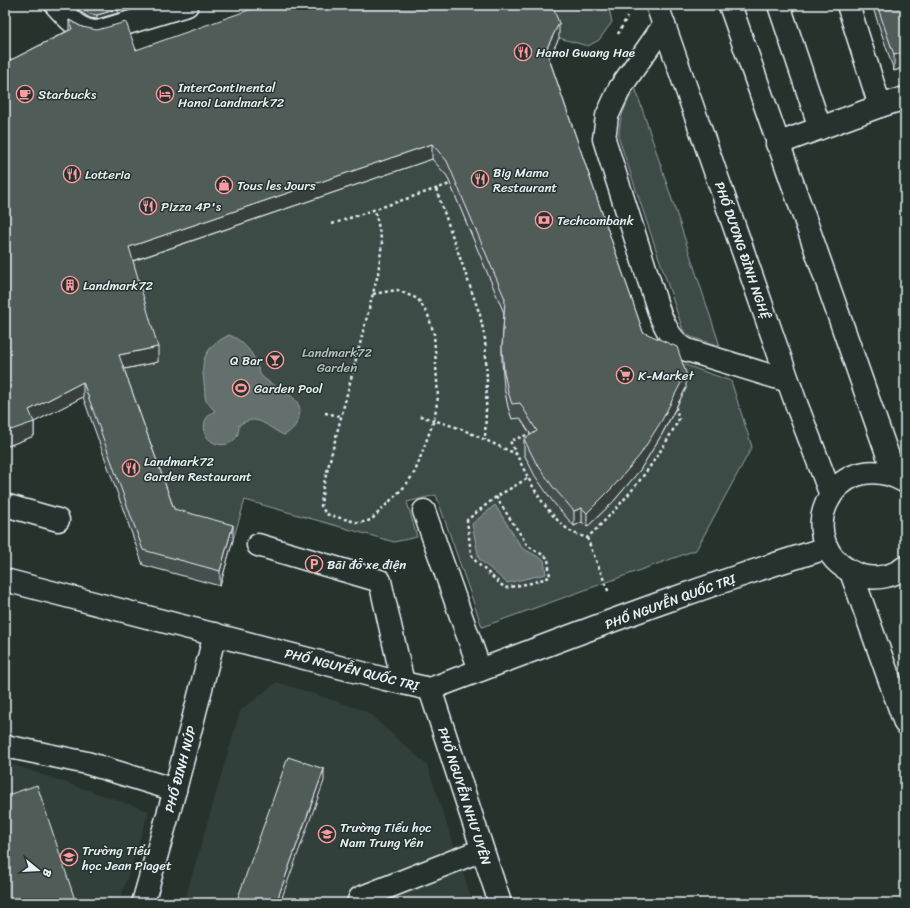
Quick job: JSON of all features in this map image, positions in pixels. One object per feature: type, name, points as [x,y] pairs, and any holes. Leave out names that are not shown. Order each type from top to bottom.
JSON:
[{"type":"street","points":[[56,5],[72,22],[87,32],[98,32],[187,5]]},
{"type":"street","name":"PHỐ DƯƠNG ĐÌNH NGHỆ","points":[[657,5],[788,381],[831,494]]},
{"type":"street","points":[[730,5],[778,144],[900,479]]},
{"type":"street","points":[[780,5],[820,128]]},
{"type":"street","points":[[778,144],[894,101],[848,5]]},
{"type":"street","points":[[664,25],[620,88],[607,116],[604,140],[660,315],[676,345],[687,350],[788,381]]},
{"type":"street","points":[[900,479],[887,473],[869,472],[853,476],[838,485],[831,494],[822,515],[822,532],[827,548],[837,562],[850,572],[867,577],[884,577],[900,571],[905,567]]},
{"type":"street","points":[[5,506],[58,520]]},
{"type":"street","points":[[424,511],[480,670]]},
{"type":"street","points":[[258,545],[380,581],[403,683]]},
{"type":"street","name":"PHỐ NGUYỄN QUỐC TRỊ","points":[[5,580],[430,689],[756,570],[827,548]]},
{"type":"street","points":[[850,572],[905,723]]},
{"type":"street","name":"PHỐ ĐINH NÚP","points":[[143,903],[176,790],[216,634]]},
{"type":"street","name":"PHỐ NGUYỄN NHƯ UYÊN","points":[[430,689],[500,903]]},
{"type":"street","points":[[5,746],[87,763],[176,790]]},
{"type":"street","points":[[358,903],[360,898],[482,850]]},
{"type":"path","points":[[618,34],[627,17]]},
{"type":"path","points":[[332,224],[450,184]]},
{"type":"path","points":[[436,189],[480,315],[485,339],[487,379],[484,440]]},
{"type":"path","points":[[373,294],[396,290],[418,298],[428,315],[434,334],[438,397],[434,420],[415,472],[405,486],[371,520],[359,523],[326,514],[321,506],[323,487],[378,274],[382,243],[375,210]]},
{"type":"path","points":[[587,538],[618,509],[641,481],[665,446],[679,419],[676,408]]},
{"type":"path","points":[[325,413],[341,416]]},
{"type":"path","points":[[420,416],[459,428],[516,454]]},
{"type":"path","points":[[538,430],[510,441],[528,478],[545,507],[571,531],[587,538],[609,592]]},
{"type":"path","points":[[496,497],[528,546],[548,558],[550,577],[531,583],[505,588],[477,563],[472,554],[467,520],[496,497],[528,478]]},
{"type":"shaded area","name":"Garden Pool","points":[[229,335],[240,341],[247,348],[255,360],[260,374],[265,379],[293,397],[297,403],[300,409],[297,423],[284,435],[263,422],[252,420],[246,421],[239,425],[236,438],[227,444],[216,444],[206,436],[204,428],[205,421],[209,415],[215,411],[205,398],[203,374],[204,360],[206,354],[215,344]]},
{"type":"shaded area","points":[[495,505],[522,548],[544,560],[546,574],[507,583],[479,559],[472,524]]},
{"type":"shaded area","name":"Trường Tiểu học Nam Trung Yên","points":[[277,682],[366,711],[427,765],[473,903],[184,903],[240,711]]},
{"type":"shaded area","name":"Trường Tiểu học Jean Piaget","points":[[5,762],[149,811],[119,903],[5,903]]},
{"type":"green space","points":[[73,5],[148,5],[101,21],[85,17],[78,12]]},
{"type":"green space","points":[[548,5],[608,5],[612,22],[599,40],[588,46],[559,38]]},
{"type":"green space","points":[[635,87],[720,346],[691,337],[683,330],[619,139],[621,118]]},
{"type":"green space","name":"Landmark72 Garden","points":[[432,159],[447,176],[511,329],[504,387],[512,419],[526,416],[558,416],[524,454],[547,492],[574,526],[582,522],[587,527],[603,511],[631,479],[655,445],[686,388],[677,362],[731,381],[752,447],[696,550],[482,627],[436,495],[407,502],[417,537],[394,542],[245,500],[233,540],[174,524],[121,370],[158,362],[129,262]]},
{"type":"building","points":[[77,5],[117,5],[118,9],[97,15],[90,14]]},
{"type":"building","name":"Landmark72","points":[[263,5],[552,5],[559,23],[546,50],[643,332],[677,347],[686,373],[662,420],[640,455],[613,487],[587,513],[582,508],[574,511],[553,487],[535,461],[524,439],[537,431],[520,403],[512,404],[508,392],[504,372],[502,348],[505,299],[447,161],[432,144],[129,247],[158,347],[119,355],[174,509],[233,525],[220,571],[143,550],[83,382],[29,410],[34,422],[5,432],[5,62],[72,29],[69,20],[82,27],[97,30],[126,22],[136,50]]},
{"type":"building","points":[[877,5],[905,5],[905,52],[894,55]]},
{"type":"building","points":[[288,757],[324,769],[276,903],[236,903]]},
{"type":"building","points":[[37,785],[76,903],[5,903],[5,796]]},
{"type":"place","name":"Hanoi Gwang Hae","points":[[523,52]]},
{"type":"place","name":"Starbucks","points":[[25,94]]},
{"type":"place","name":"InterContinental Hanoi Landmark72","points":[[165,94]]},
{"type":"place","name":"Lotteria","points":[[72,174]]},
{"type":"place","name":"Big Mama Restaurant","points":[[480,179]]},
{"type":"place","name":"Tous les Jours","points":[[224,185]]},
{"type":"place","name":"Pizza 4P's","points":[[148,206]]},
{"type":"place","name":"Techcombank","points":[[544,220]]},
{"type":"place","name":"Landmark72","points":[[70,285]]},
{"type":"place","name":"Q Bar","points":[[275,360]]},
{"type":"place","name":"K-Market","points":[[625,375]]},
{"type":"place","name":"Garden Pool","points":[[241,388]]},
{"type":"place","name":"Landmark72 Garden Restaurant","points":[[131,468]]},
{"type":"place","name":"Bãi đỗ xe điện","points":[[314,564]]},
{"type":"place","name":"Trường Tiểu học Nam Trung Yên","points":[[327,834]]},
{"type":"place","name":"Trường Tiểu học Jean Piaget","points":[[69,857]]}]
